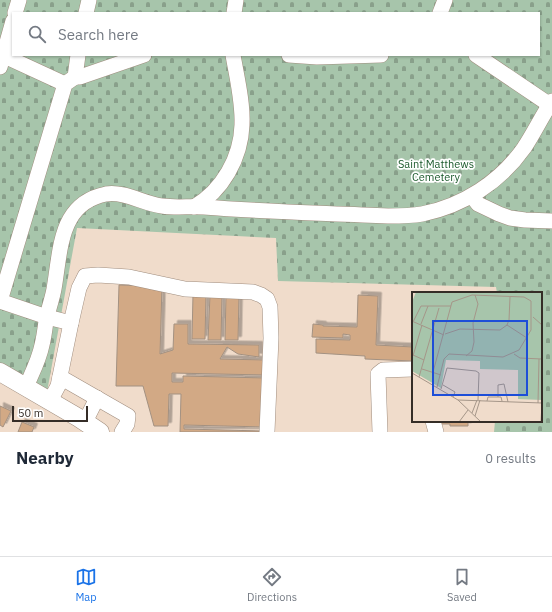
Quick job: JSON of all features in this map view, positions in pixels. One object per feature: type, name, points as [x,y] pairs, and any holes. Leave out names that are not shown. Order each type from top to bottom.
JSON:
[{"type":"main road","points":[[0,372],[100,432]]},
{"type":"lane","points":[[15,12],[19,0]]},
{"type":"lane","points":[[86,12],[89,0]]},
{"type":"lane","points":[[234,12],[236,0]]},
{"type":"lane","points":[[440,12],[445,0]]},
{"type":"lane","points":[[12,24],[1,59],[70,80],[141,56]]},
{"type":"lane","points":[[71,323],[0,301],[78,56]]},
{"type":"lane","points":[[194,207],[202,202],[219,186],[231,167],[239,147],[242,128],[242,114],[233,56]]},
{"type":"lane","points":[[26,387],[40,354],[47,316],[54,291],[61,246],[67,227],[75,212],[88,200],[108,194],[130,197],[161,206],[388,216],[421,214],[451,205],[472,196],[493,181],[508,167],[524,148],[541,122],[551,103],[498,71],[477,56]]},
{"type":"lane","points":[[472,196],[478,204],[510,218],[552,221]]},
{"type":"lane","points":[[50,401],[58,386],[71,323],[80,288],[85,276],[129,278],[185,289],[253,292],[267,299],[270,307],[271,338],[267,432]]},
{"type":"lane","points":[[380,432],[378,374],[383,370],[412,369]]},
{"type":"lane","points":[[60,377],[128,416],[127,424],[122,432]]},
{"type":"lane","points":[[85,422],[97,398]]},
{"type":"lane","points":[[433,422],[436,432]]},
{"type":"green space","name":"Saint Matthews Cemetery","points":[[0,0],[552,0],[552,432],[494,432],[495,422],[542,422],[542,292],[497,292],[496,287],[278,281],[276,238],[77,228],[47,392],[0,365]]},
{"type":"building","points":[[119,285],[162,286],[160,354],[173,350],[174,324],[188,324],[188,344],[259,345],[259,357],[238,354],[227,347],[220,359],[266,360],[265,375],[172,373],[172,382],[183,382],[183,376],[266,378],[265,427],[184,425],[184,429],[262,432],[180,432],[181,394],[169,394],[168,426],[154,426],[143,386],[116,386]]},
{"type":"building","points":[[193,294],[206,295],[205,339],[192,339]]},
{"type":"building","points":[[210,295],[222,295],[221,340],[208,340]]},
{"type":"building","points":[[226,295],[239,296],[238,340],[225,340]]},
{"type":"building","points":[[358,295],[378,296],[376,345],[412,347],[412,361],[365,359],[365,356],[316,353],[316,339],[350,340],[350,335],[343,334],[343,338],[312,337],[313,324],[323,326],[357,327]]},
{"type":"building","points":[[0,406],[11,411],[3,427],[0,425]]},
{"type":"building","points":[[22,422],[34,427],[32,432],[18,432]]},
{"type":"building","points":[[436,422],[468,422],[468,426],[450,426],[450,424],[436,424]]}]
